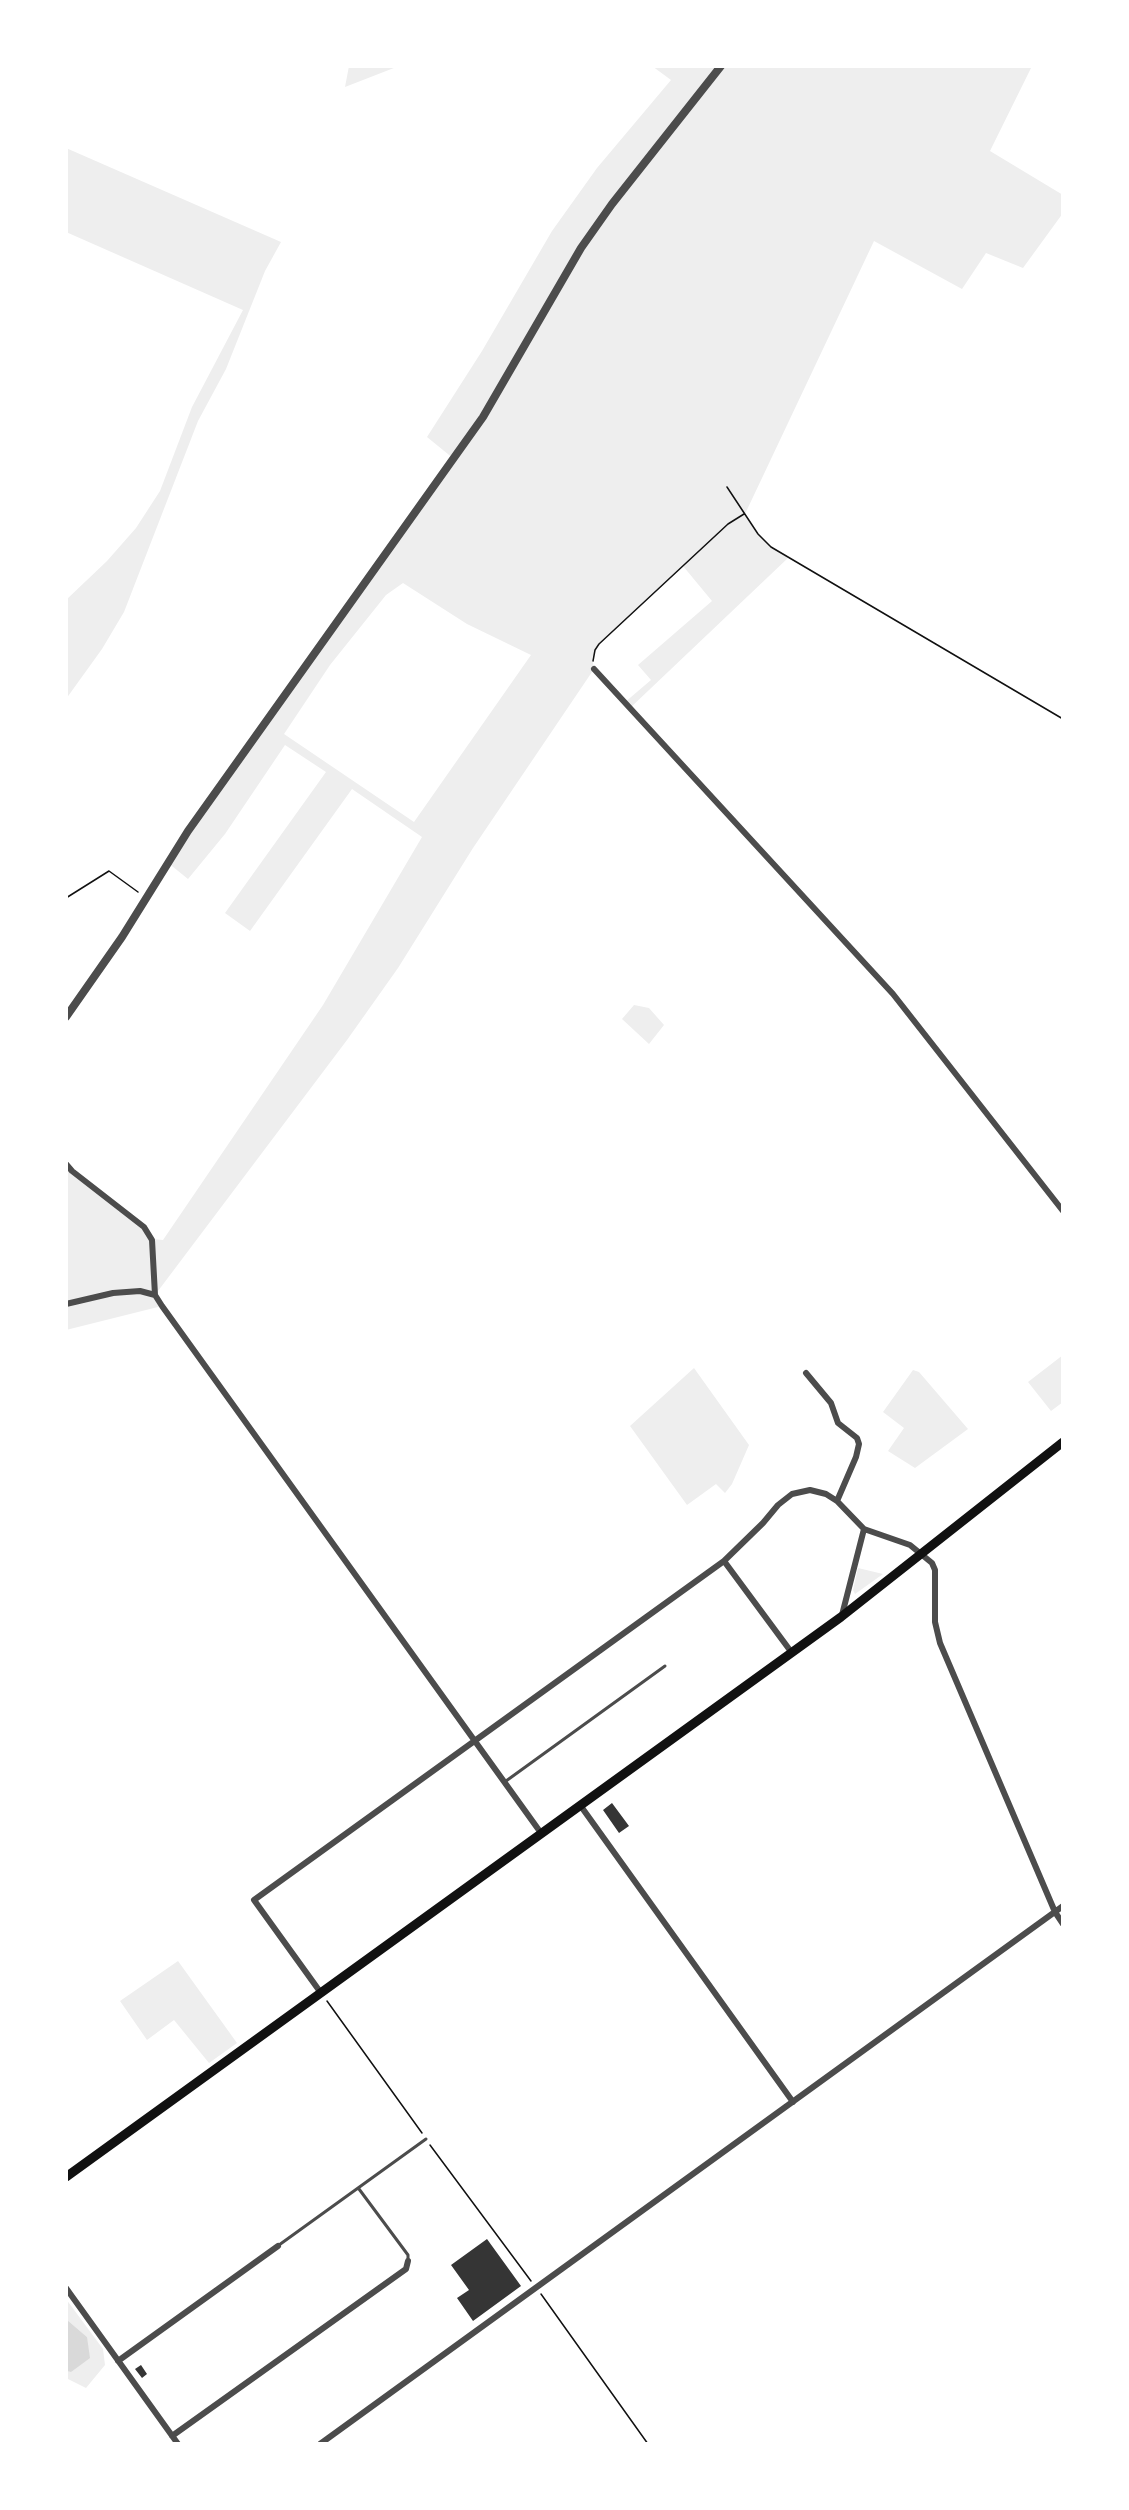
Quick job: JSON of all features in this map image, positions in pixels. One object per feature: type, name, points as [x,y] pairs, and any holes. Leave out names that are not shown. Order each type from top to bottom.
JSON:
[{"type":"main road","points":[[66,2177],[842,1617],[1063,1442]]},
{"type":"street","points":[[66,1017],[122,936],[188,831],[483,417],[581,248],[612,204],[720,66]]},
{"type":"street","points":[[594,667],[893,994],[1063,1211]]},
{"type":"street","points":[[66,1164],[144,1227],[152,1239],[155,1295],[541,1833]]},
{"type":"street","points":[[66,1304],[113,1293],[140,1291],[155,1295]]},
{"type":"street","points":[[806,1373],[831,1403],[838,1423],[857,1438],[859,1444],[856,1457],[837,1501]]},
{"type":"street","points":[[321,1993],[254,1900],[724,1562],[763,1524],[778,1505],[792,1494],[810,1490],[826,1494],[837,1501],[864,1529],[909,1545],[932,1563],[935,1570],[935,1623],[940,1642],[1055,1912],[1063,1924]]},
{"type":"street","points":[[842,1617],[864,1529]]},
{"type":"street","points":[[724,1562],[792,1653]]},
{"type":"street","points":[[580,1805],[794,2102]]},
{"type":"street","points":[[320,2444],[1063,1906]]},
{"type":"street","points":[[118,2361],[278,2246]]},
{"type":"street","points":[[172,2436],[406,2269],[408,2261]]},
{"type":"street","points":[[66,2288],[178,2444]]},
{"type":"lane","points":[[505,1782],[665,1666]]},
{"type":"lane","points":[[278,2246],[426,2139]]},
{"type":"lane","points":[[359,2188],[408,2255],[408,2261]]},
{"type":"path","points":[[727,487],[758,534],[771,547],[1063,719]]},
{"type":"path","points":[[594,667],[595,650],[599,644],[728,524],[745,514]]},
{"type":"path","points":[[66,898],[109,871],[146,897]]},
{"type":"path","points":[[536,2288],[648,2444]]},
{"type":"shaded area","points":[[349,66],[399,66],[345,87]]},
{"type":"shaded area","points":[[652,66],[1032,66],[990,151],[1063,195],[1063,213],[1023,268],[986,253],[962,289],[874,241],[745,514],[758,534],[771,547],[788,558],[629,709],[624,703],[651,680],[638,665],[712,601],[683,566],[599,644],[592,658],[594,669],[473,848],[398,968],[347,1040],[155,1295],[162,1306],[66,1330],[66,1164],[137,1220],[152,1239],[163,1240],[323,1005],[422,837],[352,789],[250,931],[225,913],[326,772],[285,745],[225,834],[188,879],[167,862],[454,459],[427,437],[482,351],[552,231],[597,168],[671,80]],"holes":[[[403,583],[467,624],[531,655],[414,822],[284,734],[330,665],[386,595]]]},
{"type":"shaded area","points":[[66,148],[281,242],[265,271],[226,369],[198,421],[124,612],[102,649],[66,699],[66,600],[107,561],[136,528],[160,491],[192,407],[243,310],[66,232]]},
{"type":"shaded area","points":[[634,1005],[649,1008],[664,1025],[649,1044],[622,1019]]},
{"type":"shaded area","points":[[1063,1355],[1063,1402],[1051,1411],[1028,1382]]},
{"type":"shaded area","points":[[694,1368],[749,1445],[732,1484],[725,1493],[716,1484],[687,1505],[630,1426]]},
{"type":"shaded area","points":[[913,1370],[919,1372],[968,1429],[915,1468],[888,1451],[904,1428],[883,1412]]},
{"type":"shaded area","points":[[858,1568],[883,1574],[855,1594],[853,1590]]},
{"type":"shaded area","points":[[178,1961],[237,2043],[209,2063],[174,2020],[147,2040],[120,2001]]},
{"type":"shaded area","points":[[66,2299],[103,2349],[105,2365],[86,2388],[66,2378],[66,2371],[71,2372],[87,2337],[66,2319]]},
{"type":"shaded area","points":[[66,2319],[87,2337],[90,2358],[71,2372],[66,2371]]},
{"type":"building","points":[[612,1803],[629,1826],[619,1833],[603,1810]]},
{"type":"building","points":[[487,2239],[521,2286],[473,2321],[457,2298],[469,2290],[451,2265]]},
{"type":"building","points":[[141,2365],[147,2374],[142,2378],[135,2369]]}]
